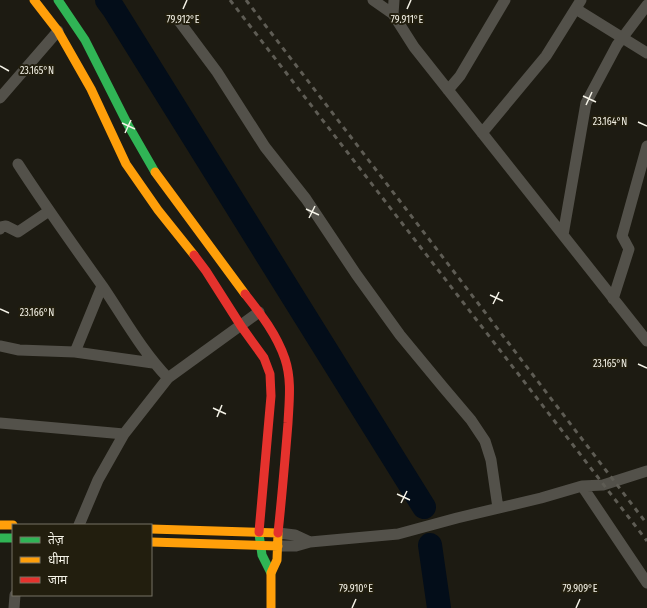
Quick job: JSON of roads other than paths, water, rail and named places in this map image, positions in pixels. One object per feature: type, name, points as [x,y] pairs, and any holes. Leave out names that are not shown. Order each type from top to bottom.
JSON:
[{"type":"street","points":[[34,0],[58,31],[91,89],[126,164],[158,210],[206,271],[241,326],[264,358],[270,374],[271,396],[259,545],[262,560],[271,573]]},
{"type":"street","points":[[58,0],[65,8],[84,39],[150,165],[176,203],[209,244],[259,312],[285,358],[289,384],[287,436],[278,533],[278,560],[271,573],[271,608]]},
{"type":"street","points":[[373,0],[394,14],[414,47],[647,341]]},
{"type":"street","points":[[394,0],[394,14]]},
{"type":"street","points":[[448,90],[460,76],[505,0]]},
{"type":"street","points":[[482,133],[546,56],[579,5],[622,38],[647,53]]},
{"type":"street","points":[[563,235],[586,103],[617,45],[647,5]]},
{"type":"street","points":[[179,21],[217,72],[265,147],[306,200],[356,274],[400,334],[443,388],[471,420],[484,441],[491,460],[498,508]]},
{"type":"street","points":[[0,98],[58,31]]},
{"type":"street","points":[[613,299],[629,249],[622,236],[647,146]]},
{"type":"street","points":[[18,164],[48,211],[102,286],[153,363],[168,378]]},
{"type":"street","points":[[0,229],[6,226],[18,232],[48,211]]},
{"type":"street","points":[[75,352],[102,286]]},
{"type":"street","points":[[79,524],[98,480],[124,434],[168,378],[259,312]]},
{"type":"street","points":[[0,346],[18,350],[75,352],[153,363]]},
{"type":"street","points":[[0,423],[124,434]]},
{"type":"street","points":[[152,542],[296,546],[310,542],[398,534],[541,498],[582,486],[603,484],[647,471]]},
{"type":"street","points":[[582,486],[647,583]]},
{"type":"street","points":[[0,525],[12,525]]},
{"type":"street","points":[[152,529],[278,533],[295,535],[310,542]]},
{"type":"street","points":[[0,538],[12,538]]},
{"type":"street","points":[[14,608],[15,596]]},
{"type":"waterway","points":[[107,0],[424,507]]},
{"type":"waterway","points":[[430,545],[439,608]]},
{"type":"railway","points":[[230,0],[647,541]]},
{"type":"railway","points":[[246,0],[647,524]]}]
